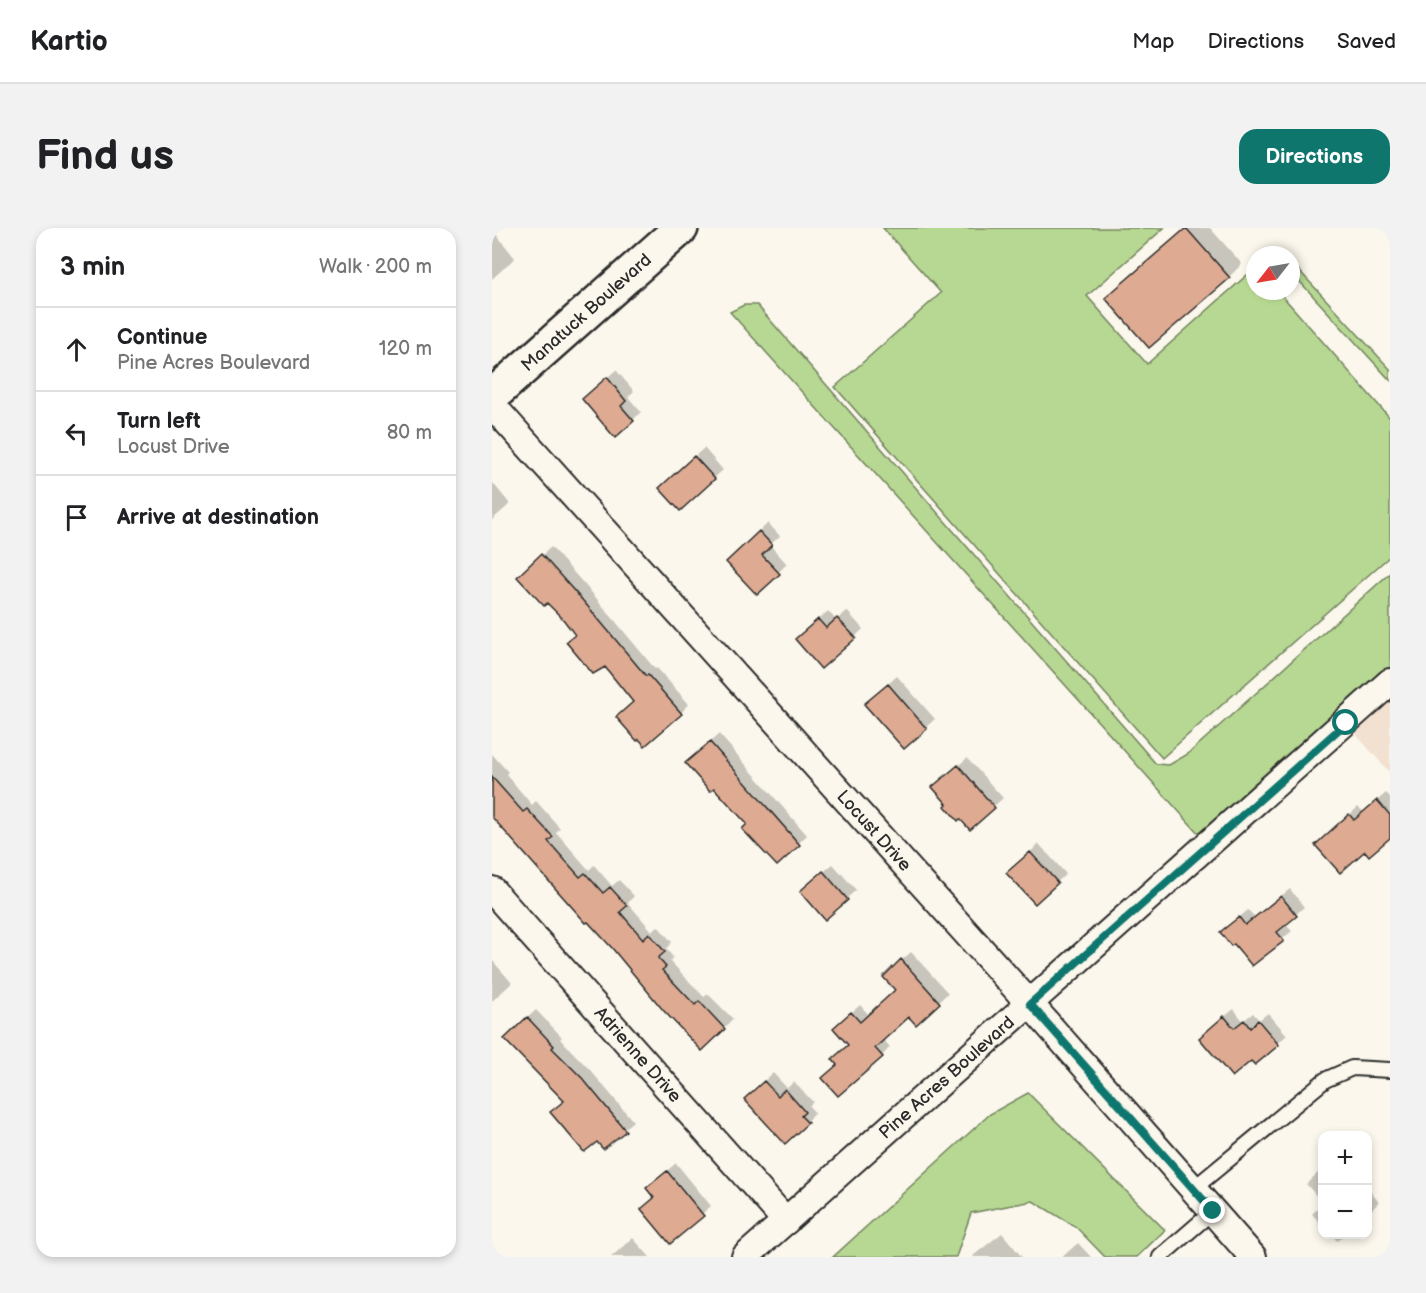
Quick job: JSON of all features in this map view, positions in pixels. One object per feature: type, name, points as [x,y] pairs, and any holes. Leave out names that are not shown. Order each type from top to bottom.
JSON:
[{"type":"street","name":"Manatuck Boulevard","points":[[492,396],[681,228]]},
{"type":"street","name":"Locust Drive","points":[[492,405],[1030,1004],[1253,1257]]},
{"type":"street","name":"Pine Acres Boulevard","points":[[745,1257],[1390,682]]},
{"type":"street","name":"Adrienne Drive","points":[[492,890],[786,1221]]},
{"type":"lane","points":[[1193,1189],[1325,1080],[1352,1068],[1390,1070]]},
{"type":"lane","points":[[1160,1257],[1213,1211]]},
{"type":"shaded area","points":[[1390,684],[1390,773],[1346,723]]},
{"type":"green space","points":[[883,228],[1164,228],[1087,296],[1147,364],[1246,276],[1246,300],[1286,300],[1390,418],[1390,556],[1162,758],[835,387],[941,293]]},
{"type":"green space","points":[[1300,272],[1390,369],[1390,380],[1300,282]]},
{"type":"green space","points":[[744,305],[757,305],[1156,764],[1169,765],[1188,754],[1390,573],[1390,684],[1209,845],[730,312]]},
{"type":"green space","points":[[1028,1093],[1165,1230],[1137,1257],[1105,1257],[1076,1227],[1033,1201],[971,1213],[956,1257],[833,1257],[990,1114]]},
{"type":"building","points":[[1186,228],[1230,278],[1149,348],[1105,298]]},
{"type":"building","points":[[607,377],[626,401],[621,406],[634,421],[615,438],[582,399]]},
{"type":"building","points":[[694,456],[715,479],[680,511],[659,488]]},
{"type":"building","points":[[759,531],[772,545],[762,555],[780,574],[757,595],[726,562]]},
{"type":"building","points":[[541,554],[646,676],[648,675],[682,714],[645,746],[639,739],[637,741],[616,717],[633,702],[605,667],[593,674],[566,642],[575,635],[563,619],[547,603],[544,606],[517,577]]},
{"type":"building","points":[[837,618],[856,638],[821,669],[795,639],[818,619],[826,628]]},
{"type":"building","points":[[888,684],[927,729],[904,749],[864,704]]},
{"type":"building","points":[[710,742],[800,845],[777,866],[742,829],[747,824],[714,788],[710,791],[685,763]]},
{"type":"building","points":[[958,765],[995,808],[970,830],[960,819],[958,821],[932,787]]},
{"type":"building","points":[[492,777],[523,812],[527,809],[553,837],[548,841],[580,877],[585,873],[603,893],[610,887],[627,906],[620,912],[643,939],[649,933],[665,952],[658,958],[666,967],[662,970],[695,1005],[699,1001],[725,1029],[702,1051],[663,1010],[612,948],[588,922],[586,923],[492,817]]},
{"type":"building","points":[[1377,800],[1390,815],[1390,838],[1369,856],[1365,851],[1340,873],[1315,845],[1349,814],[1354,820]]},
{"type":"building","points":[[1030,852],[1058,883],[1035,904],[1006,873]]},
{"type":"building","points":[[823,871],[848,900],[825,920],[800,891]]},
{"type":"building","points":[[1281,896],[1297,916],[1277,932],[1284,941],[1252,966],[1234,944],[1231,946],[1220,932],[1239,917],[1245,925]]},
{"type":"building","points":[[901,959],[940,1003],[916,1025],[909,1017],[875,1048],[883,1057],[838,1096],[822,1078],[837,1065],[832,1059],[848,1045],[833,1028],[851,1012],[860,1022],[895,990],[883,977]]},
{"type":"building","points":[[1224,1016],[1234,1028],[1244,1020],[1250,1028],[1258,1020],[1279,1045],[1255,1065],[1251,1061],[1232,1077],[1199,1038]]},
{"type":"building","points":[[527,1017],[626,1131],[603,1149],[597,1142],[584,1152],[550,1112],[564,1101],[504,1039]]},
{"type":"building","points":[[764,1081],[778,1096],[785,1089],[805,1112],[801,1116],[808,1123],[785,1144],[744,1099]]},
{"type":"building","points":[[667,1171],[704,1216],[670,1244],[641,1209],[654,1198],[646,1188]]},
{"type":"route","points":[[1213,1211],[1030,1004],[1346,723]]}]
